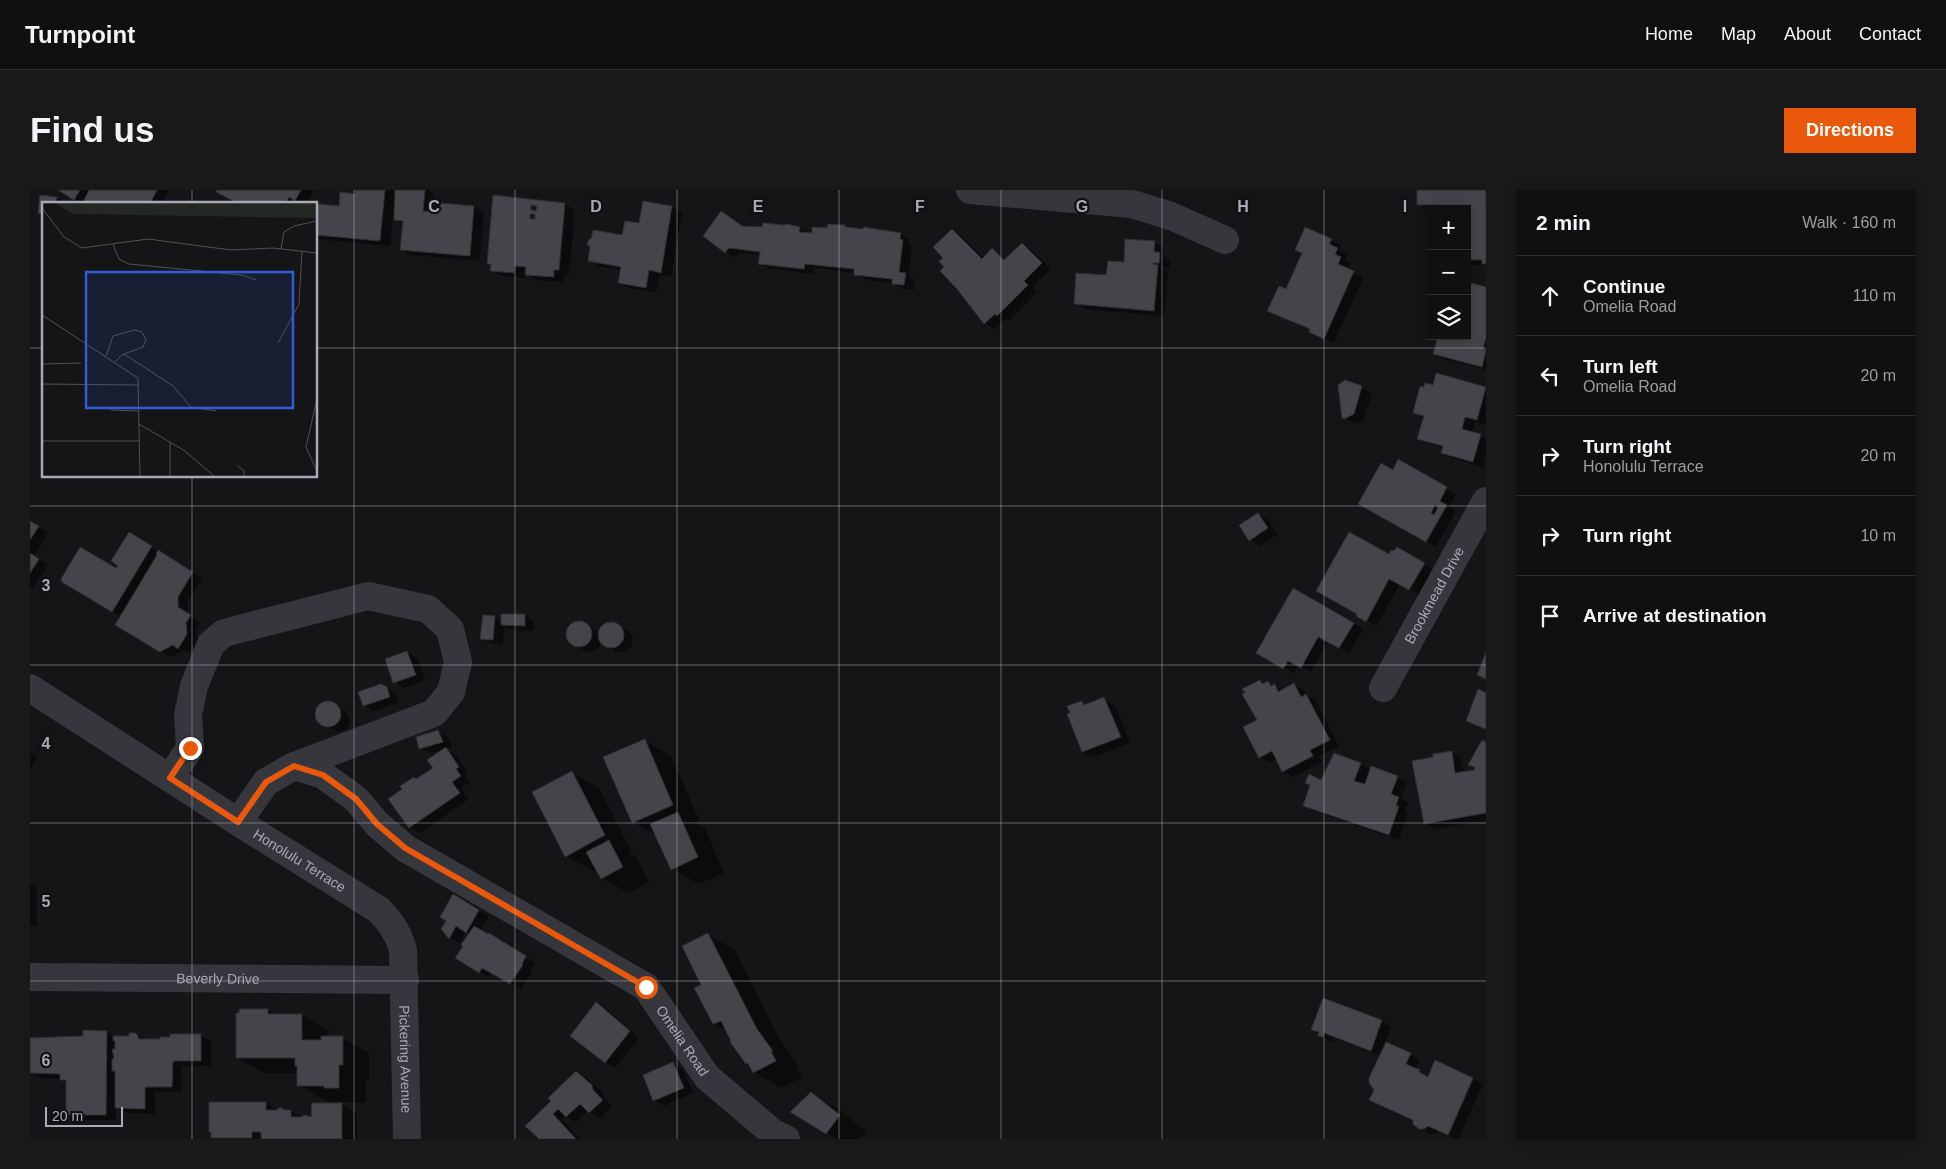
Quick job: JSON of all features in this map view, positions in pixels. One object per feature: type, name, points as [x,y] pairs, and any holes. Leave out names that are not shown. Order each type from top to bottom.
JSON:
[{"type":"street","points":[[970,190],[1132,204],[1171,216],[1225,240]]},
{"type":"street","name":"Brookmead Drive","points":[[1383,688],[1486,501]]},
{"type":"street","points":[[170,778],[190,748],[188,715],[194,686],[211,644],[224,633],[368,596],[428,609],[450,630],[458,662],[450,692],[434,713],[294,766],[266,782],[238,822]]},
{"type":"street","name":"Honolulu Terrace","points":[[30,688],[379,910],[388,919],[400,939],[403,950],[405,980]]},
{"type":"street","name":"Omelia Road","points":[[294,766],[323,775],[356,799],[377,824],[405,848],[646,987],[707,1077],[774,1133],[786,1139]]},
{"type":"street","name":"Beverly Drive","points":[[30,977],[405,980]]},
{"type":"street","name":"Pickering Avenue","points":[[405,980],[407,1139]]},
{"type":"building","points":[[58,190],[80,190],[74,200]]},
{"type":"building","points":[[89,190],[157,190],[151,202],[83,202]]},
{"type":"building","points":[[217,190],[301,190],[295,201],[289,197],[286,202],[235,202],[216,192]]},
{"type":"building","points":[[355,190],[385,190],[380,241],[318,235],[318,204],[339,206],[340,192],[355,194]]},
{"type":"building","points":[[395,190],[425,190],[423,211],[439,212],[440,203],[474,206],[470,256],[400,250],[403,221],[394,220]]},
{"type":"building","points":[[1417,190],[1486,190],[1486,264],[1482,264],[1482,260],[1471,260],[1471,205],[1417,205]]},
{"type":"building","points":[[40,195],[57,197],[56,202],[42,202],[42,214],[38,213]]},
{"type":"building","points":[[493,195],[565,203],[559,270],[554,270],[554,277],[525,275],[526,267],[515,266],[514,273],[490,271],[491,264],[487,264]],"holes":[[[531,205],[537,206],[536,211],[531,210]],[[530,214],[535,214],[535,219],[530,219]]]},
{"type":"building","points":[[643,201],[672,206],[661,273],[649,270],[646,288],[618,283],[621,267],[588,261],[590,246],[587,245],[593,230],[622,235],[625,221],[639,223]]},
{"type":"building","points":[[721,211],[742,226],[762,227],[763,223],[787,224],[800,227],[799,232],[812,233],[812,227],[827,228],[828,224],[901,233],[900,239],[903,240],[899,272],[906,273],[904,285],[892,284],[892,279],[854,275],[854,269],[805,264],[804,269],[758,264],[760,252],[729,248],[725,253],[703,236]]},
{"type":"building","points":[[1305,227],[1332,239],[1329,244],[1338,248],[1335,254],[1341,257],[1338,264],[1354,271],[1324,339],[1309,332],[1310,329],[1267,311],[1279,286],[1286,289],[1302,253],[1295,250]]},
{"type":"building","points":[[952,229],[982,259],[992,248],[1004,260],[1022,243],[1042,263],[1024,281],[1028,285],[997,316],[995,314],[984,324],[957,289],[940,271],[944,267],[939,261],[943,258],[933,247]]},
{"type":"building","points":[[1125,239],[1155,241],[1154,252],[1159,252],[1160,255],[1159,263],[1153,263],[1158,265],[1154,311],[1074,304],[1076,273],[1106,275],[1108,261],[1124,262]]},
{"type":"building","points":[[1471,283],[1486,287],[1486,338],[1483,348],[1486,350],[1482,367],[1433,354],[1437,340],[1471,340]]},
{"type":"building","points":[[1436,373],[1486,387],[1477,420],[1465,417],[1462,429],[1481,434],[1473,462],[1441,453],[1443,446],[1417,439],[1424,416],[1413,413],[1420,386],[1424,387],[1425,383],[1433,385]]},
{"type":"building","points":[[1345,380],[1362,386],[1354,414],[1344,419],[1342,418],[1338,385]]},
{"type":"building","points":[[1398,459],[1447,487],[1440,501],[1447,505],[1426,542],[1358,504],[1381,463],[1393,470]],"holes":[[[1435,505],[1438,507],[1434,515],[1431,513]]]},
{"type":"building","points":[[1258,513],[1268,528],[1249,541],[1239,525]]},
{"type":"building","points":[[30,521],[39,526],[30,540]]},
{"type":"building","points":[[129,532],[152,546],[112,612],[62,582],[61,579],[80,547],[116,568],[118,566],[111,561]]},
{"type":"building","points":[[1349,532],[1389,554],[1391,550],[1394,551],[1397,547],[1425,563],[1409,590],[1389,579],[1366,622],[1356,616],[1357,614],[1316,591]]},
{"type":"building","points":[[158,550],[193,572],[178,597],[178,607],[191,615],[186,623],[187,634],[178,649],[173,645],[160,652],[115,625],[157,555]]},
{"type":"building","points":[[30,553],[39,559],[30,573]]},
{"type":"building","points":[[1293,588],[1354,623],[1339,648],[1318,637],[1301,668],[1288,661],[1283,669],[1256,653]]},
{"type":"building","points":[[501,614],[525,614],[525,626],[501,625]]},
{"type":"building","points":[[483,615],[495,616],[493,640],[480,639]]},
{"type":"building","points":[[579,621],[588,625],[592,634],[588,643],[579,647],[570,643],[566,634],[570,625]]},
{"type":"building","points":[[611,622],[620,626],[624,635],[620,644],[611,648],[602,644],[598,635],[602,626]]},
{"type":"building","points":[[407,651],[416,675],[393,683],[385,659]]},
{"type":"building","points":[[1486,652],[1486,679],[1477,675]]},
{"type":"building","points":[[1260,680],[1262,684],[1268,681],[1271,686],[1275,684],[1278,692],[1294,683],[1301,697],[1306,694],[1330,740],[1310,750],[1313,756],[1282,772],[1272,751],[1259,758],[1243,727],[1257,720],[1242,694],[1245,693],[1242,689]]},
{"type":"building","points":[[381,684],[387,687],[390,697],[363,706],[358,692]]},
{"type":"building","points":[[1478,689],[1486,693],[1486,729],[1466,721]]},
{"type":"building","points":[[1104,697],[1121,737],[1082,752],[1067,714],[1070,713],[1067,706],[1082,701],[1084,705]]},
{"type":"building","points":[[328,701],[337,705],[341,714],[337,723],[328,727],[319,723],[315,714],[319,705]]},
{"type":"building","points":[[438,730],[443,742],[419,749],[416,737]]},
{"type":"building","points":[[645,739],[673,805],[632,823],[603,757]]},
{"type":"building","points":[[1482,740],[1486,742],[1486,813],[1424,824],[1412,761],[1433,757],[1433,754],[1452,751],[1455,773],[1474,770],[1475,767],[1468,765]]},
{"type":"building","points":[[446,747],[459,767],[456,769],[461,776],[452,782],[460,793],[409,828],[388,799],[402,789],[400,786],[414,777],[416,779],[433,768],[427,760]]},
{"type":"building","points":[[1334,753],[1361,763],[1354,781],[1365,784],[1371,766],[1398,776],[1391,794],[1399,797],[1396,806],[1399,806],[1389,835],[1303,806],[1310,785],[1305,783],[1309,774],[1321,780]]},
{"type":"building","points":[[572,771],[605,835],[565,857],[532,792]]},
{"type":"building","points":[[678,812],[698,857],[671,870],[650,824]]},
{"type":"building","points":[[609,840],[623,867],[601,879],[586,852]]},
{"type":"building","points":[[453,894],[479,910],[466,933],[456,926],[449,939],[441,929],[446,921],[440,917]]},
{"type":"building","points":[[474,926],[526,956],[523,965],[510,984],[482,968],[479,973],[455,958]]},
{"type":"building","points":[[708,933],[757,1029],[773,1051],[771,1051],[776,1061],[753,1073],[748,1063],[746,1064],[730,1042],[721,1021],[713,1024],[694,988],[701,985],[682,946]]},
{"type":"building","points":[[1323,998],[1382,1020],[1371,1051],[1324,1033],[1323,1037],[1318,1036],[1319,1032],[1311,1030]]},
{"type":"building","points":[[596,1002],[630,1031],[605,1063],[570,1036]]},
{"type":"building","points":[[239,1009],[268,1009],[268,1014],[302,1014],[302,1040],[321,1040],[321,1036],[343,1036],[343,1065],[339,1065],[339,1088],[297,1086],[295,1058],[236,1058],[236,1013],[239,1013]]},
{"type":"building","points":[[83,1030],[107,1031],[106,1115],[66,1115],[66,1080],[60,1080],[60,1074],[30,1073],[30,1038],[83,1036]]},
{"type":"building","points":[[129,1033],[136,1033],[139,1039],[160,1039],[160,1037],[170,1037],[170,1034],[201,1034],[201,1061],[173,1061],[172,1087],[145,1087],[145,1109],[115,1108],[115,1071],[112,1071],[112,1059],[114,1059],[112,1049],[115,1049],[113,1036],[129,1036]]},
{"type":"building","points":[[1386,1042],[1411,1053],[1406,1064],[1420,1070],[1419,1072],[1428,1077],[1435,1060],[1473,1078],[1448,1135],[1428,1126],[1424,1129],[1419,1129],[1413,1124],[1413,1120],[1369,1100],[1374,1090],[1369,1083],[1369,1078]]},
{"type":"building","points":[[673,1062],[684,1088],[653,1101],[643,1075]]},
{"type":"building","points":[[576,1071],[593,1086],[594,1091],[603,1100],[589,1113],[580,1104],[566,1117],[558,1109],[553,1114],[576,1139],[539,1139],[525,1126],[551,1101],[548,1098]]},
{"type":"building","points":[[811,1092],[840,1115],[826,1134],[790,1112]]},
{"type":"building","points":[[209,1102],[266,1102],[266,1110],[283,1108],[283,1110],[291,1110],[291,1117],[302,1117],[304,1115],[311,1117],[312,1103],[342,1103],[342,1139],[261,1139],[261,1132],[252,1132],[252,1138],[211,1138],[211,1132],[209,1132]]},
{"type":"route","points":[[190,748],[170,778],[238,822],[266,782],[294,766],[323,775],[356,799],[377,824],[405,848],[646,987]]}]
